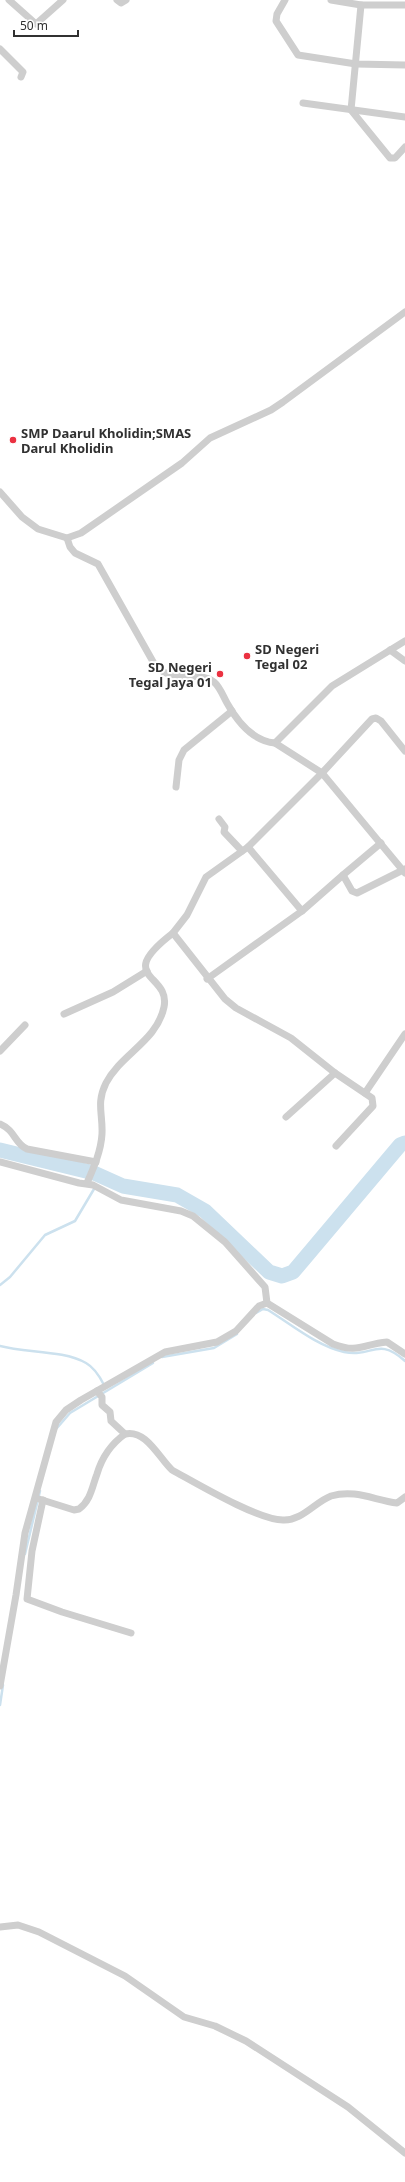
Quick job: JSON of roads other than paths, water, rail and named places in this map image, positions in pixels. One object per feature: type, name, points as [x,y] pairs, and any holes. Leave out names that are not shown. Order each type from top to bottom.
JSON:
[{"type":"street","points":[[9,0],[36,24],[62,0]]},
{"type":"street","points":[[117,0],[121,2],[126,0]]},
{"type":"street","points":[[285,0],[277,14],[276,21],[295,53],[302,57],[356,64],[405,65]]},
{"type":"street","points":[[331,0],[361,5],[404,3]]},
{"type":"street","points":[[361,5],[351,110],[390,158],[395,158],[405,146]]},
{"type":"street","points":[[0,49],[23,72],[21,77]]},
{"type":"street","points":[[303,103],[405,117]]},
{"type":"street","points":[[0,492],[22,517],[38,529],[67,538],[81,533],[182,463],[210,438],[271,410],[405,312]]},
{"type":"street","points":[[67,538],[70,547],[75,553],[98,564],[156,667],[167,675],[210,680],[219,688],[232,712],[254,736],[266,742],[275,743],[322,773],[404,871],[357,893],[352,891],[342,875]]},
{"type":"street","points":[[275,743],[332,686],[405,641]]},
{"type":"street","points":[[390,650],[405,661]]},
{"type":"street","points":[[176,787],[179,760],[184,750],[232,712]]},
{"type":"street","points":[[87,1183],[96,1162],[102,1134],[99,1107],[106,1083],[115,1071],[151,1035],[162,1015],[164,998],[147,971],[146,966],[148,955],[155,947],[173,933],[187,915],[206,877],[245,849],[322,773],[374,718],[381,721],[405,751]]},
{"type":"street","points":[[219,819],[225,827],[224,832],[245,849],[302,911]]},
{"type":"street","points":[[207,979],[302,911],[381,843]]},
{"type":"street","points":[[173,933],[207,979],[225,999],[236,1008],[291,1038],[334,1073],[372,1098],[373,1106],[336,1146]]},
{"type":"street","points":[[64,1014],[114,992],[147,971]]},
{"type":"street","points":[[0,1051],[25,1025]]},
{"type":"street","points":[[365,1093],[405,1034]]},
{"type":"street","points":[[286,1117],[334,1073]]},
{"type":"street","points":[[0,1124],[9,1128],[21,1146],[27,1149],[96,1162]]},
{"type":"street","points":[[0,1162],[103,1188],[121,1200],[181,1211],[193,1216],[225,1242],[265,1287],[268,1303],[333,1344],[345,1348],[360,1349],[387,1342],[405,1354]]},
{"type":"street","points":[[0,1686],[25,1533],[56,1422],[66,1410],[97,1390],[165,1352],[217,1342],[236,1331],[260,1306],[268,1303]]},
{"type":"street","points":[[97,1390],[102,1397],[102,1405],[110,1412],[111,1421],[126,1434],[139,1435],[145,1438],[163,1462],[172,1470],[244,1507],[282,1520],[291,1519],[313,1508],[324,1500],[339,1495],[367,1495],[397,1503],[405,1497]]},
{"type":"street","points":[[34,1498],[74,1510],[79,1509],[88,1499],[97,1472],[106,1453],[116,1441],[126,1434]]},
{"type":"street","points":[[43,1500],[32,1551],[27,1599],[62,1612],[131,1633]]},
{"type":"street","points":[[0,1927],[18,1925],[39,1932],[125,1976],[184,2017],[215,2026],[246,2041],[348,2107],[405,2153]]},
{"type":"waterway","points":[[0,1150],[94,1173],[123,1186],[177,1195],[205,1211],[269,1272],[282,1276],[293,1272],[400,1145],[405,1143]]},
{"type":"waterway","points":[[0,1285],[10,1277],[45,1235],[75,1221],[94,1189]]},
{"type":"waterway","points":[[256,1313],[263,1309],[268,1310],[314,1340],[334,1349],[354,1353],[375,1349],[388,1350],[405,1361]]},
{"type":"waterway","points":[[162,1357],[214,1348],[237,1334]]},
{"type":"waterway","points":[[0,1346],[56,1354],[77,1359],[92,1367],[104,1385]]},
{"type":"waterway","points":[[57,1428],[70,1413],[153,1363]]},
{"type":"waterway","points":[[25,1554],[40,1491]]},
{"type":"waterway","points":[[0,1705],[3,1685]]},
{"type":"place","name":"SMP Daarul Kholidin;SMAS Darul Kholidin","points":[[13,440]]},
{"type":"place","name":"SD Negeri Tegal 02","points":[[247,656]]},
{"type":"place","name":"SD Negeri Tegal Jaya 01","points":[[220,674]]}]
